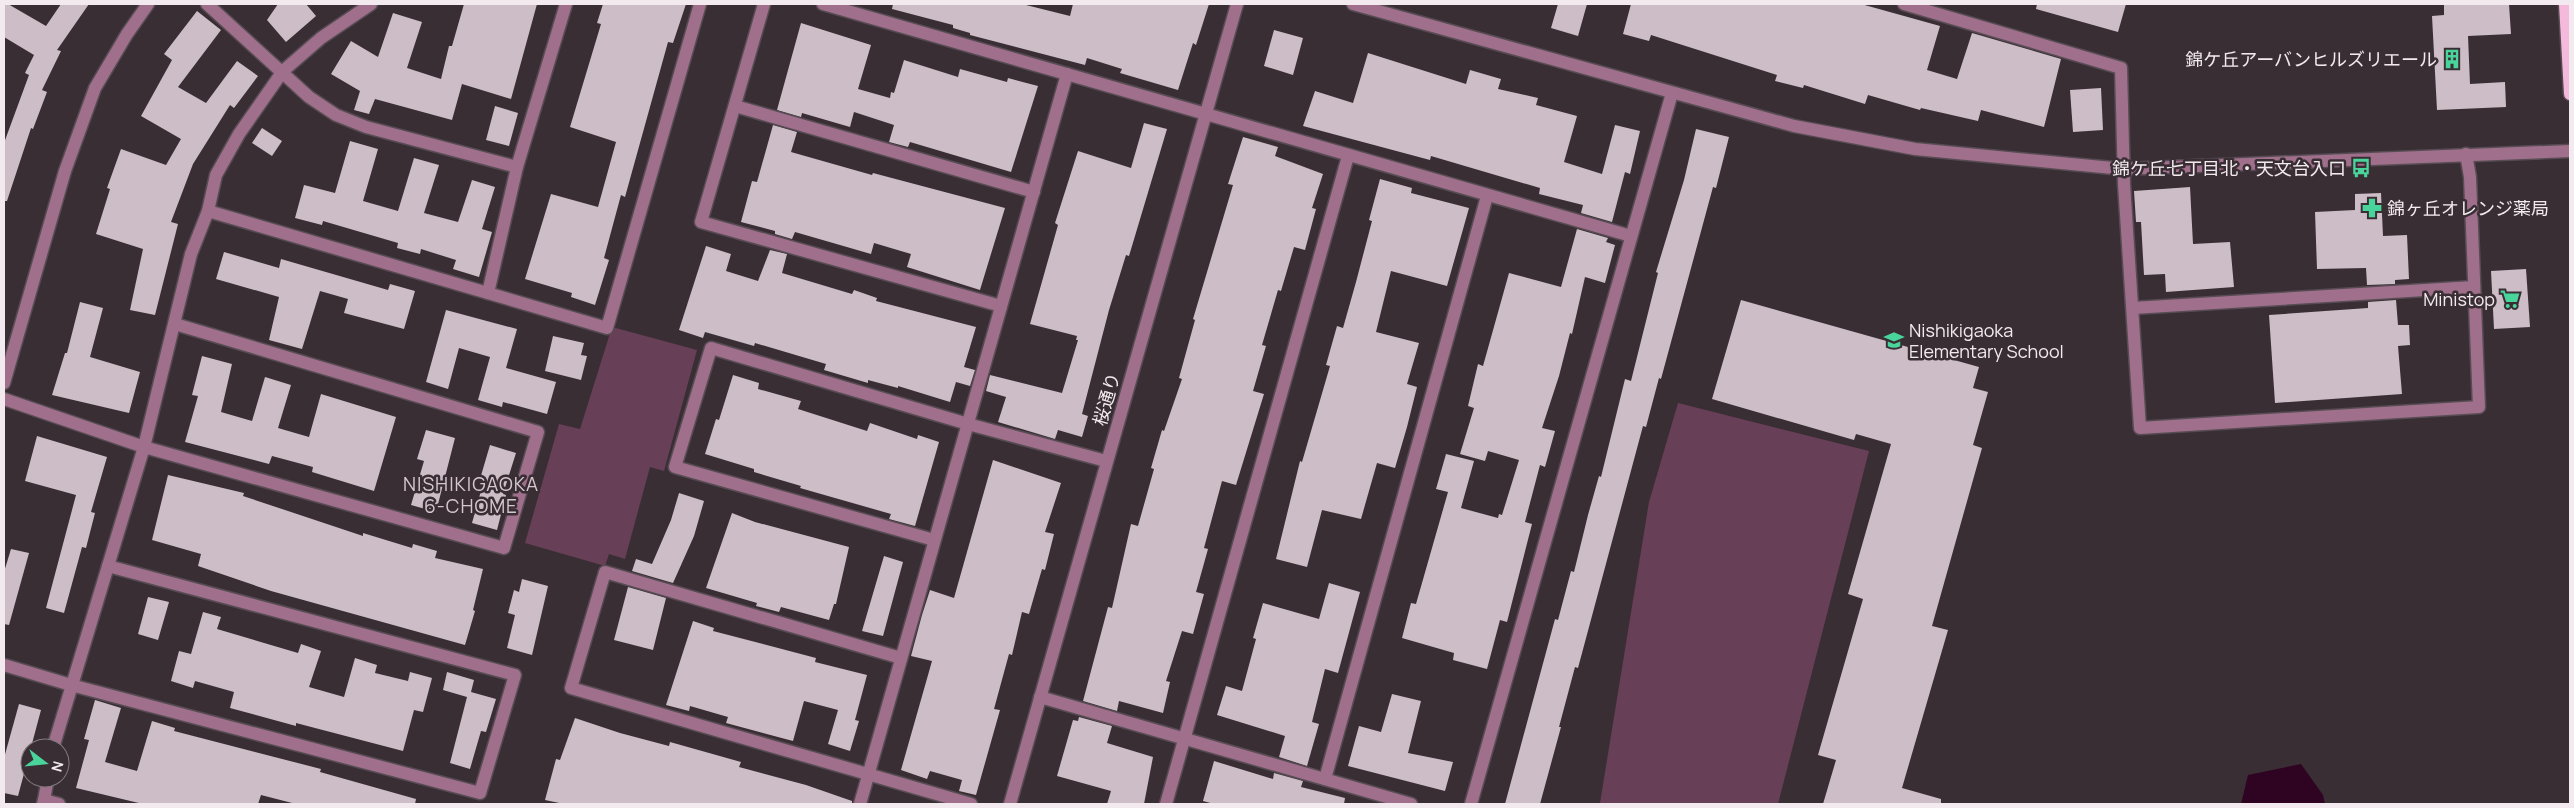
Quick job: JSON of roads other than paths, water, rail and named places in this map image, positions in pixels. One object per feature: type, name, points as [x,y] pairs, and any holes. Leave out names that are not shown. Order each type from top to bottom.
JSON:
[{"type":"main road","points":[[2565,4],[2570,94]]},
{"type":"street","points":[[4,383],[65,172],[96,88],[127,34],[148,4]]},
{"type":"street","points":[[207,4],[283,71],[309,97],[336,115],[366,127],[517,167]]},
{"type":"street","points":[[56,738],[144,447],[157,387],[175,324],[191,254],[208,211],[216,175],[227,153],[283,71],[321,38],[371,4]]},
{"type":"street","points":[[488,293],[517,167],[566,4]]},
{"type":"street","points":[[208,211],[607,328],[700,4]]},
{"type":"street","points":[[764,4],[701,222],[1001,306]]},
{"type":"street","points":[[823,4],[1207,113],[1486,196],[1631,236]]},
{"type":"street","name":"桜通り","points":[[1010,804],[1237,4]]},
{"type":"street","points":[[1353,4],[1806,129],[1915,149],[2124,169],[2570,151]]},
{"type":"street","points":[[1904,4],[2121,68],[2124,169],[2140,428],[2479,407],[2470,177],[2466,154]]},
{"type":"street","points":[[860,804],[1067,74]]},
{"type":"street","points":[[1471,804],[1672,93]]},
{"type":"street","points":[[735,106],[1034,192]]},
{"type":"street","points":[[1166,804],[1348,156]]},
{"type":"street","points":[[1325,779],[1486,196]]},
{"type":"street","points":[[2133,308],[2474,288]]},
{"type":"street","points":[[4,399],[144,447],[504,548],[538,432],[175,324]]},
{"type":"street","points":[[934,540],[675,467],[711,348],[968,424],[1106,461]]},
{"type":"street","points":[[4,665],[71,685],[480,793],[515,675],[108,566]]},
{"type":"street","points":[[901,658],[605,572],[571,688],[971,804]]},
{"type":"street","points":[[1040,697],[1411,804]]},
{"type":"street","points":[[46,788],[44,802],[60,804]]},
{"type":"place","name":"錦ケ丘アーバンヒルズリエール","points":[[2452,59]]},
{"type":"place","name":"錦ケ丘七丁目北・天文台入口","points":[[2361,168]]},
{"type":"place","name":"錦ヶ丘オレンジ薬局","points":[[2372,208]]},
{"type":"place","name":"Ministop","points":[[2510,299]]},
{"type":"place","name":"Nishikigaoka Elementary School","points":[[1894,340]]},
{"type":"district","name":"NISHIKIGAOKA 6-CHOME","points":[[471,495]]}]
